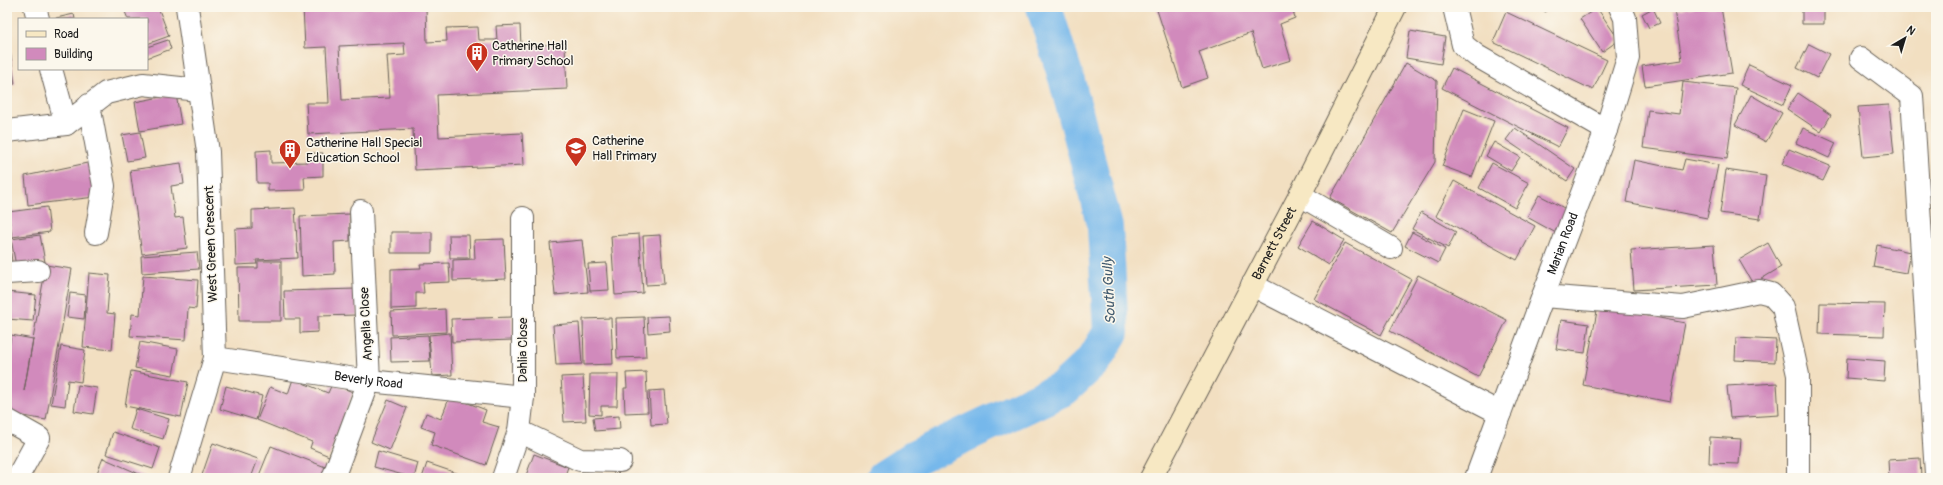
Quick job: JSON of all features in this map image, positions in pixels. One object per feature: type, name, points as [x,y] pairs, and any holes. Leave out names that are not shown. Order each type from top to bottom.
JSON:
[{"type":"main road","name":"Barnett Street","points":[[1151,478],[1399,8]]},
{"type":"street","points":[[35,7],[38,18]]},
{"type":"street","name":"West Green Crescent","points":[[180,478],[215,358],[208,152],[187,7]]},
{"type":"street","points":[[1454,7],[1463,46],[1477,56],[1606,130]]},
{"type":"street","name":"Marian Road","points":[[1476,478],[1606,130],[1628,58],[1625,18],[1620,7]]},
{"type":"street","points":[[1861,58],[1912,96],[1936,474]]},
{"type":"street","points":[[51,70],[66,124]]},
{"type":"street","points":[[7,131],[66,124],[106,93],[143,84],[199,90]]},
{"type":"street","points":[[89,105],[104,186],[96,233]]},
{"type":"street","points":[[1300,195],[1391,248]]},
{"type":"street","name":"Angella Close","points":[[333,478],[369,381],[361,211]]},
{"type":"street","name":"Dahlia Close","points":[[503,478],[519,432],[523,397],[523,218]]},
{"type":"street","points":[[7,273],[38,271]]},
{"type":"street","points":[[1252,285],[1500,413]]},
{"type":"street","points":[[1543,296],[1683,307],[1759,291],[1771,294],[1783,307],[1798,375],[1798,478]]},
{"type":"street","name":"Beverly Road","points":[[215,358],[369,381],[523,397]]},
{"type":"street","points":[[7,420],[38,438],[17,478]]},
{"type":"street","points":[[519,432],[580,460],[620,461]]},
{"type":"building","points":[[123,7],[158,7],[169,36],[148,44],[148,18],[128,18]]},
{"type":"building","name":"Catherine Hall Primary School","points":[[303,7],[426,7],[427,42],[447,41],[446,28],[478,27],[479,40],[497,40],[496,26],[520,25],[521,46],[565,44],[567,89],[437,95],[439,137],[522,133],[524,165],[415,170],[413,129],[308,134],[306,103],[329,103],[326,47],[305,48]],"holes":[[[404,43],[405,55],[387,56],[390,98],[342,100],[339,46]]]},
{"type":"building","points":[[1156,7],[1292,7],[1295,18],[1280,24],[1291,60],[1262,69],[1251,33],[1199,52],[1208,78],[1182,87]]},
{"type":"building","points":[[1542,7],[1554,7],[1545,12]]},
{"type":"building","points":[[1695,7],[1721,7],[1732,73],[1645,86],[1642,66],[1682,60],[1674,10]]},
{"type":"building","points":[[1802,7],[1824,7],[1824,24],[1802,24]]},
{"type":"building","points":[[1597,8],[1619,40],[1602,52],[1580,19]]},
{"type":"building","points":[[1653,8],[1660,23],[1649,28],[1642,14]]},
{"type":"building","points":[[1506,12],[1607,60],[1593,90],[1493,42]]},
{"type":"building","points":[[74,14],[75,18],[56,18]]},
{"type":"building","points":[[7,31],[15,84],[7,85]]},
{"type":"building","points":[[1410,31],[1445,37],[1441,64],[1406,58]]},
{"type":"building","points":[[168,40],[171,49],[148,58],[148,47]]},
{"type":"building","points":[[1809,44],[1829,54],[1817,78],[1797,68]]},
{"type":"building","points":[[1406,63],[1437,81],[1435,162],[1392,233],[1330,198]]},
{"type":"building","points":[[1749,65],[1792,85],[1783,105],[1740,85]]},
{"type":"building","points":[[1452,68],[1568,128],[1558,147],[1442,88]]},
{"type":"building","points":[[1683,82],[1736,88],[1727,159],[1643,148],[1648,110],[1679,114]]},
{"type":"building","points":[[1798,93],[1831,115],[1821,132],[1787,109]]},
{"type":"building","points":[[176,94],[181,124],[140,131],[135,102]]},
{"type":"building","points":[[1751,95],[1782,113],[1766,142],[1735,125]]},
{"type":"building","points":[[1889,105],[1894,154],[1863,157],[1858,107]]},
{"type":"building","points":[[1464,109],[1494,121],[1472,177],[1442,166]]},
{"type":"building","points":[[1515,128],[1575,169],[1567,181],[1506,140]]},
{"type":"building","points":[[1803,128],[1836,143],[1829,158],[1796,143]]},
{"type":"building","points":[[140,132],[145,158],[127,161],[122,135]]},
{"type":"building","points":[[1494,142],[1520,157],[1511,171],[1486,156]]},
{"type":"building","points":[[1789,149],[1830,166],[1823,181],[1782,164]]},
{"type":"building","name":"Catherine Hall Special Education School","points":[[271,150],[271,163],[308,162],[308,153],[323,153],[323,176],[304,177],[305,190],[268,191],[268,183],[257,183],[256,151]]},
{"type":"building","points":[[1685,159],[1718,165],[1707,218],[1626,202],[1634,160],[1682,170]]},
{"type":"building","points":[[92,162],[95,197],[28,205],[25,176]]},
{"type":"building","points":[[181,163],[184,184],[171,186],[175,218],[183,217],[187,248],[142,254],[130,170]]},
{"type":"building","points":[[1492,163],[1529,183],[1515,208],[1479,188]]},
{"type":"building","points":[[1726,170],[1766,176],[1760,219],[1720,213]]},
{"type":"building","points":[[1454,181],[1535,226],[1517,260],[1436,216]]},
{"type":"building","points":[[1539,195],[1568,210],[1556,233],[1527,217]]},
{"type":"building","points":[[47,207],[50,232],[12,237],[8,212]]},
{"type":"building","points":[[295,208],[298,258],[256,260],[257,264],[236,265],[235,229],[252,228],[252,210]]},
{"type":"building","points":[[1421,212],[1456,232],[1448,248],[1412,229]]},
{"type":"building","points":[[350,214],[350,241],[334,242],[335,274],[302,276],[300,216]]},
{"type":"building","points":[[7,215],[11,238],[7,238]]},
{"type":"building","points":[[1313,221],[1344,240],[1329,265],[1298,246]]},
{"type":"building","points":[[391,232],[432,232],[432,253],[391,253]]},
{"type":"building","points":[[1412,232],[1445,249],[1438,263],[1405,246]]},
{"type":"building","points":[[639,234],[643,293],[615,295],[611,236]]},
{"type":"building","points":[[40,235],[45,262],[16,266],[11,239]]},
{"type":"building","points":[[449,235],[469,235],[470,258],[450,258]]},
{"type":"building","points":[[660,235],[664,284],[646,285],[643,236]]},
{"type":"building","points":[[7,239],[9,239],[13,269],[7,269]]},
{"type":"building","points":[[504,239],[506,279],[453,281],[453,260],[475,259],[474,240]]},
{"type":"building","points":[[582,240],[588,292],[555,295],[550,243]]},
{"type":"building","points":[[1345,243],[1411,279],[1381,335],[1314,299]]},
{"type":"building","points":[[1768,243],[1781,267],[1753,284],[1739,260]]},
{"type":"building","points":[[1714,245],[1717,285],[1634,290],[1631,250]]},
{"type":"building","points":[[1877,245],[1910,252],[1906,273],[1873,267]]},
{"type":"building","points":[[197,252],[199,269],[142,273],[141,256]]},
{"type":"building","points":[[258,261],[281,261],[281,321],[239,321],[238,268],[258,268]]},
{"type":"building","points":[[449,263],[450,282],[423,283],[424,293],[416,293],[416,308],[391,309],[391,269],[421,268],[420,264]]},
{"type":"building","points":[[607,263],[609,290],[590,291],[588,264]]},
{"type":"building","points":[[46,265],[72,269],[46,420],[7,413],[7,361],[11,335],[33,339],[24,391]]},
{"type":"building","points":[[89,273],[110,275],[107,313],[115,314],[112,350],[83,347]]},
{"type":"building","points":[[1418,275],[1507,320],[1478,377],[1390,331]]},
{"type":"building","points":[[143,276],[198,280],[196,309],[188,308],[186,340],[130,336],[132,314],[140,315]]},
{"type":"building","points":[[356,289],[357,315],[318,316],[318,332],[300,333],[300,319],[285,319],[284,291]]},
{"type":"building","points":[[7,292],[36,295],[33,321],[7,319]]},
{"type":"building","points":[[70,293],[86,295],[84,319],[67,317]]},
{"type":"building","points":[[1820,303],[1885,304],[1884,336],[1819,334]]},
{"type":"building","points":[[1598,306],[1685,323],[1670,402],[1583,385]]},
{"type":"building","points":[[445,309],[446,332],[392,335],[391,312]]},
{"type":"building","points":[[669,316],[670,331],[648,333],[647,317]]},
{"type":"building","points":[[512,317],[513,340],[452,342],[451,319]]},
{"type":"building","points":[[644,317],[646,357],[617,358],[616,318]]},
{"type":"building","points":[[611,318],[613,364],[584,365],[583,319]]},
{"type":"building","points":[[1561,320],[1589,324],[1585,353],[1556,349]]},
{"type":"building","points":[[579,323],[582,364],[556,365],[553,325]]},
{"type":"building","points":[[450,333],[452,375],[432,376],[429,335]]},
{"type":"building","points":[[428,335],[430,361],[391,362],[390,337]]},
{"type":"building","points":[[1736,338],[1776,340],[1775,362],[1735,360]]},
{"type":"building","points":[[140,342],[178,349],[173,375],[135,368]]},
{"type":"building","points":[[61,346],[85,350],[81,382],[68,380],[65,406],[51,404]]},
{"type":"building","points":[[1847,358],[1885,361],[1884,381],[1846,378]]},
{"type":"building","points":[[131,371],[188,382],[181,417],[125,406]]},
{"type":"building","points":[[646,372],[648,412],[625,413],[624,388],[627,388],[626,373]]},
{"type":"building","points":[[590,374],[618,374],[617,406],[601,406],[601,415],[589,414]]},
{"type":"building","points":[[583,376],[586,421],[564,422],[561,377]]},
{"type":"building","points":[[293,379],[328,393],[332,384],[353,392],[329,456],[310,448],[312,442],[257,420],[270,387],[288,394]]},
{"type":"building","points":[[1777,383],[1779,415],[1730,418],[1727,386]]},
{"type":"building","points":[[78,385],[97,388],[93,414],[74,411]]},
{"type":"building","points":[[226,386],[262,396],[256,420],[220,409]]},
{"type":"building","points":[[664,390],[667,424],[651,425],[649,391]]},
{"type":"building","points":[[450,396],[486,410],[482,422],[499,427],[486,465],[431,445],[435,432],[421,427],[426,413],[441,419]]},
{"type":"building","points":[[388,400],[407,408],[390,450],[371,442]]},
{"type":"building","points":[[136,409],[169,419],[163,439],[130,429]]},
{"type":"building","points":[[619,416],[620,429],[595,431],[593,418]]},
{"type":"building","points":[[113,432],[160,448],[153,469],[106,454]]},
{"type":"building","points":[[1710,437],[1741,439],[1739,464],[1709,463]]},
{"type":"building","points":[[213,443],[258,459],[251,478],[201,478]]},
{"type":"building","points":[[271,446],[328,468],[325,478],[258,478]]},
{"type":"building","points":[[378,451],[418,463],[414,478],[374,467]]},
{"type":"building","points":[[534,454],[568,467],[564,478],[525,478]]},
{"type":"building","points":[[103,458],[146,477],[95,478]]},
{"type":"building","points":[[1920,458],[1921,478],[1889,478],[1888,460]]},
{"type":"building","points":[[427,463],[471,478],[422,478]]},
{"type":"waterway","name":"South Gully","points":[[884,478],[915,458],[1064,388],[1094,360],[1111,332],[1105,227],[1067,81],[1044,7]]},
{"type":"place","name":"Catherine Hall Primary School","points":[[477,72]]},
{"type":"place","name":"Catherine Hall Primary","points":[[576,168]]},
{"type":"place","name":"Catherine Hall Special Education School","points":[[290,170]]}]
